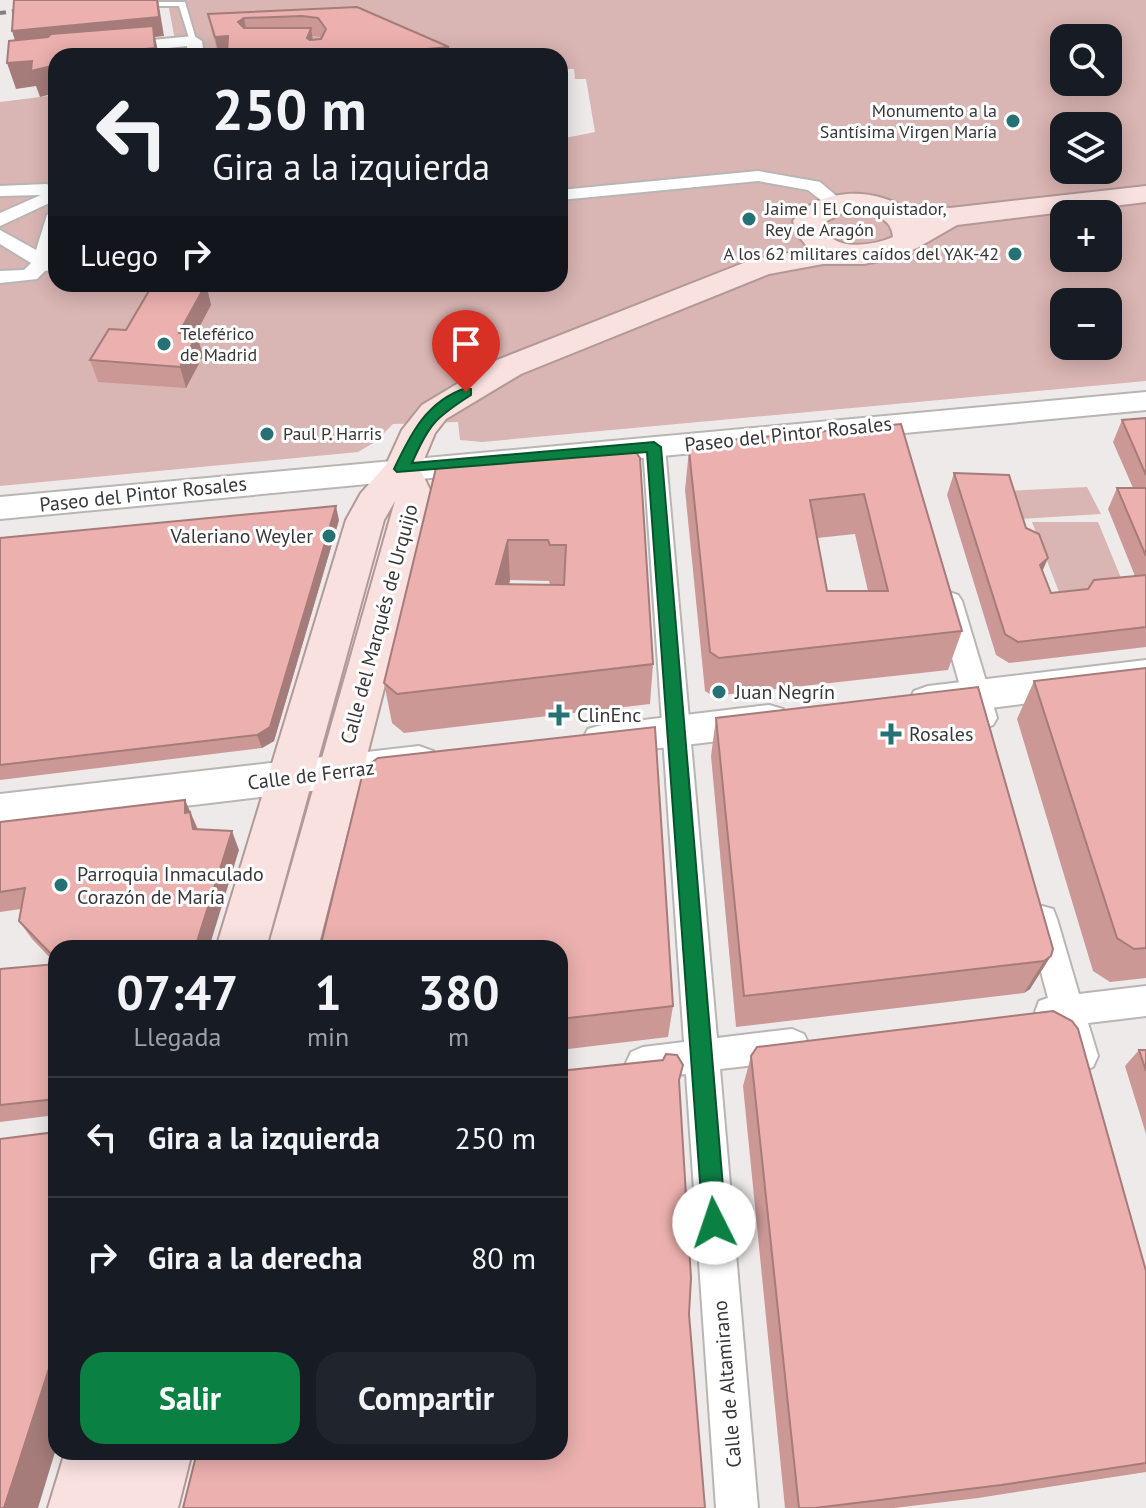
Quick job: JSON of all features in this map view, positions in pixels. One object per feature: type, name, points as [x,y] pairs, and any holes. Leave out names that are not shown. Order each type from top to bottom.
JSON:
[{"type":"main road","points":[[856,255],[825,246],[808,230],[808,221],[814,213],[837,204],[864,204],[890,211],[950,217],[1146,194]]},
{"type":"main road","points":[[890,211],[906,224],[907,239]]},
{"type":"main road","points":[[402,469],[419,430],[434,412],[509,367],[762,266],[823,255],[888,252],[950,217]]},
{"type":"main road","points":[[762,266],[808,230]]},
{"type":"main road","name":"Paseo del Pintor Rosales","points":[[0,508],[1146,401]]},
{"type":"main road","name":"Calle del Marqués de Urquijo","points":[[244,940],[285,836],[291,777],[365,520],[374,502],[402,469],[415,496],[295,940]]},
{"type":"main road","points":[[897,704],[1146,674]]},
{"type":"main road","points":[[566,744],[803,716]]},
{"type":"main road","name":"Calle de Ferraz","points":[[0,811],[456,758]]},
{"type":"main road","points":[[81,1508],[95,1460]]},
{"type":"main road","points":[[145,1508],[158,1460]]},
{"type":"street","points":[[0,174],[48,172]]},
{"type":"street","points":[[568,194],[758,176],[801,182],[837,204]]},
{"type":"street","points":[[0,191],[46,189],[48,197]]},
{"type":"street","points":[[0,212],[48,208]]},
{"type":"street","points":[[0,220],[48,209]]},
{"type":"street","points":[[0,277],[30,275],[39,266],[48,227]]},
{"type":"street","points":[[0,236],[43,258]]},
{"type":"street","points":[[0,248],[43,258]]},
{"type":"street","points":[[0,268],[43,258]]},
{"type":"street","points":[[897,423],[906,455]]},
{"type":"street","name":"Calle de Altamirano","points":[[654,447],[737,1508]]},
{"type":"street","points":[[941,575],[989,739]]},
{"type":"street","points":[[1033,888],[1089,1084]]},
{"type":"street","points":[[1022,1015],[1146,1001]]},
{"type":"street","points":[[617,1066],[825,1040]]},
{"type":"lane","points":[[136,4],[182,4],[195,48]]},
{"type":"shaded area","points":[[175,0],[1146,0],[1146,381],[482,442],[460,440],[458,422],[393,424],[375,442],[358,452],[0,486],[0,102],[48,96],[48,292],[568,292],[568,137],[595,132],[586,79],[575,79],[574,69],[568,69],[568,48],[176,48],[168,3]]},
{"type":"shaded area","points":[[1087,487],[1101,514],[1020,519],[1006,491]]},
{"type":"shaded area","points":[[1032,522],[1098,522],[1126,590],[1059,592]]},
{"type":"building","points":[[14,0],[157,0],[159,17],[12,31]]},
{"type":"building","points":[[357,7],[449,47],[227,48],[228,36],[215,37],[208,14]],"holes":[[[302,16],[318,18],[326,29],[321,39],[310,40],[307,38],[311,28],[244,28],[238,22],[244,18]]]},
{"type":"building","points":[[153,26],[155,48],[48,48],[48,67],[31,71],[32,61],[7,63],[9,41],[48,37],[51,34]]},
{"type":"building","points":[[148,292],[202,292],[179,333],[197,335],[180,367],[90,360],[109,329],[126,330]]},
{"type":"building","points":[[1146,418],[1146,475],[1122,420]]},
{"type":"building","points":[[901,424],[962,631],[719,658],[710,652],[689,450],[696,443]],"holes":[[[864,494],[888,591],[827,591],[810,500]]]},
{"type":"building","points":[[625,449],[635,451],[640,458],[653,664],[397,694],[384,683],[436,468]],"holes":[[[508,540],[548,540],[550,545],[566,545],[564,585],[496,584]]]},
{"type":"building","points":[[954,473],[1009,475],[1026,528],[1039,534],[1048,558],[1040,565],[1051,593],[1088,589],[1094,580],[1146,575],[1146,627],[1018,642],[1005,634]]},
{"type":"building","points":[[1117,488],[1146,488],[1146,556]]},
{"type":"building","points":[[336,506],[270,727],[257,735],[0,765],[0,538]]},
{"type":"building","points":[[1146,668],[1146,948],[1134,949],[1117,938],[1034,681]]},
{"type":"building","points":[[978,687],[1053,949],[1051,956],[1044,961],[744,996],[716,718]]},
{"type":"building","points":[[655,727],[673,1006],[568,1018],[568,940],[322,940],[364,768],[378,758]]},
{"type":"building","points":[[185,800],[185,813],[190,812],[193,829],[232,831],[198,940],[48,940],[48,951],[19,921],[25,888],[0,892],[0,822]]},
{"type":"building","points":[[48,965],[48,1100],[0,1105],[0,969]]},
{"type":"building","points":[[1053,1011],[1072,1021],[1078,1029],[1146,1271],[1146,1463],[1001,1485],[799,1508],[751,1056],[757,1047]]},
{"type":"building","points":[[1139,1050],[1146,1050],[1146,1071]]},
{"type":"building","points":[[666,1054],[677,1055],[683,1065],[679,1080],[691,1278],[689,1314],[705,1508],[183,1508],[195,1460],[568,1460],[568,1070],[663,1060]]},
{"type":"building","points":[[48,1133],[48,1372],[4,1508],[0,1508],[0,1139]]},
{"type":"railway","points":[[0,13],[36,8]]},
{"type":"place","name":"Monumento a la Santísima Virgen María","points":[[1013,121]]},
{"type":"place","name":"Jaime I El Conquistador, Rey de Aragón","points":[[749,219]]},
{"type":"place","name":"A los 62 militares caídos del YAK-42","points":[[1015,254]]},
{"type":"place","name":"Teleférico de Madrid","points":[[164,344]]},
{"type":"place","name":"Paul P. Harris","points":[[267,434]]},
{"type":"place","name":"Valeriano Weyler","points":[[329,536]]},
{"type":"place","name":"Juan Negrín","points":[[719,692]]},
{"type":"place","name":"ClinEnc","points":[[559,715]]},
{"type":"place","name":"Rosales","points":[[891,734]]},
{"type":"place","name":"Parroquia Inmaculado Corazón de María","points":[[61,885]]},
{"type":"route","points":[[466,392],[434,412],[419,430],[402,469],[654,447],[714,1223]]}]
